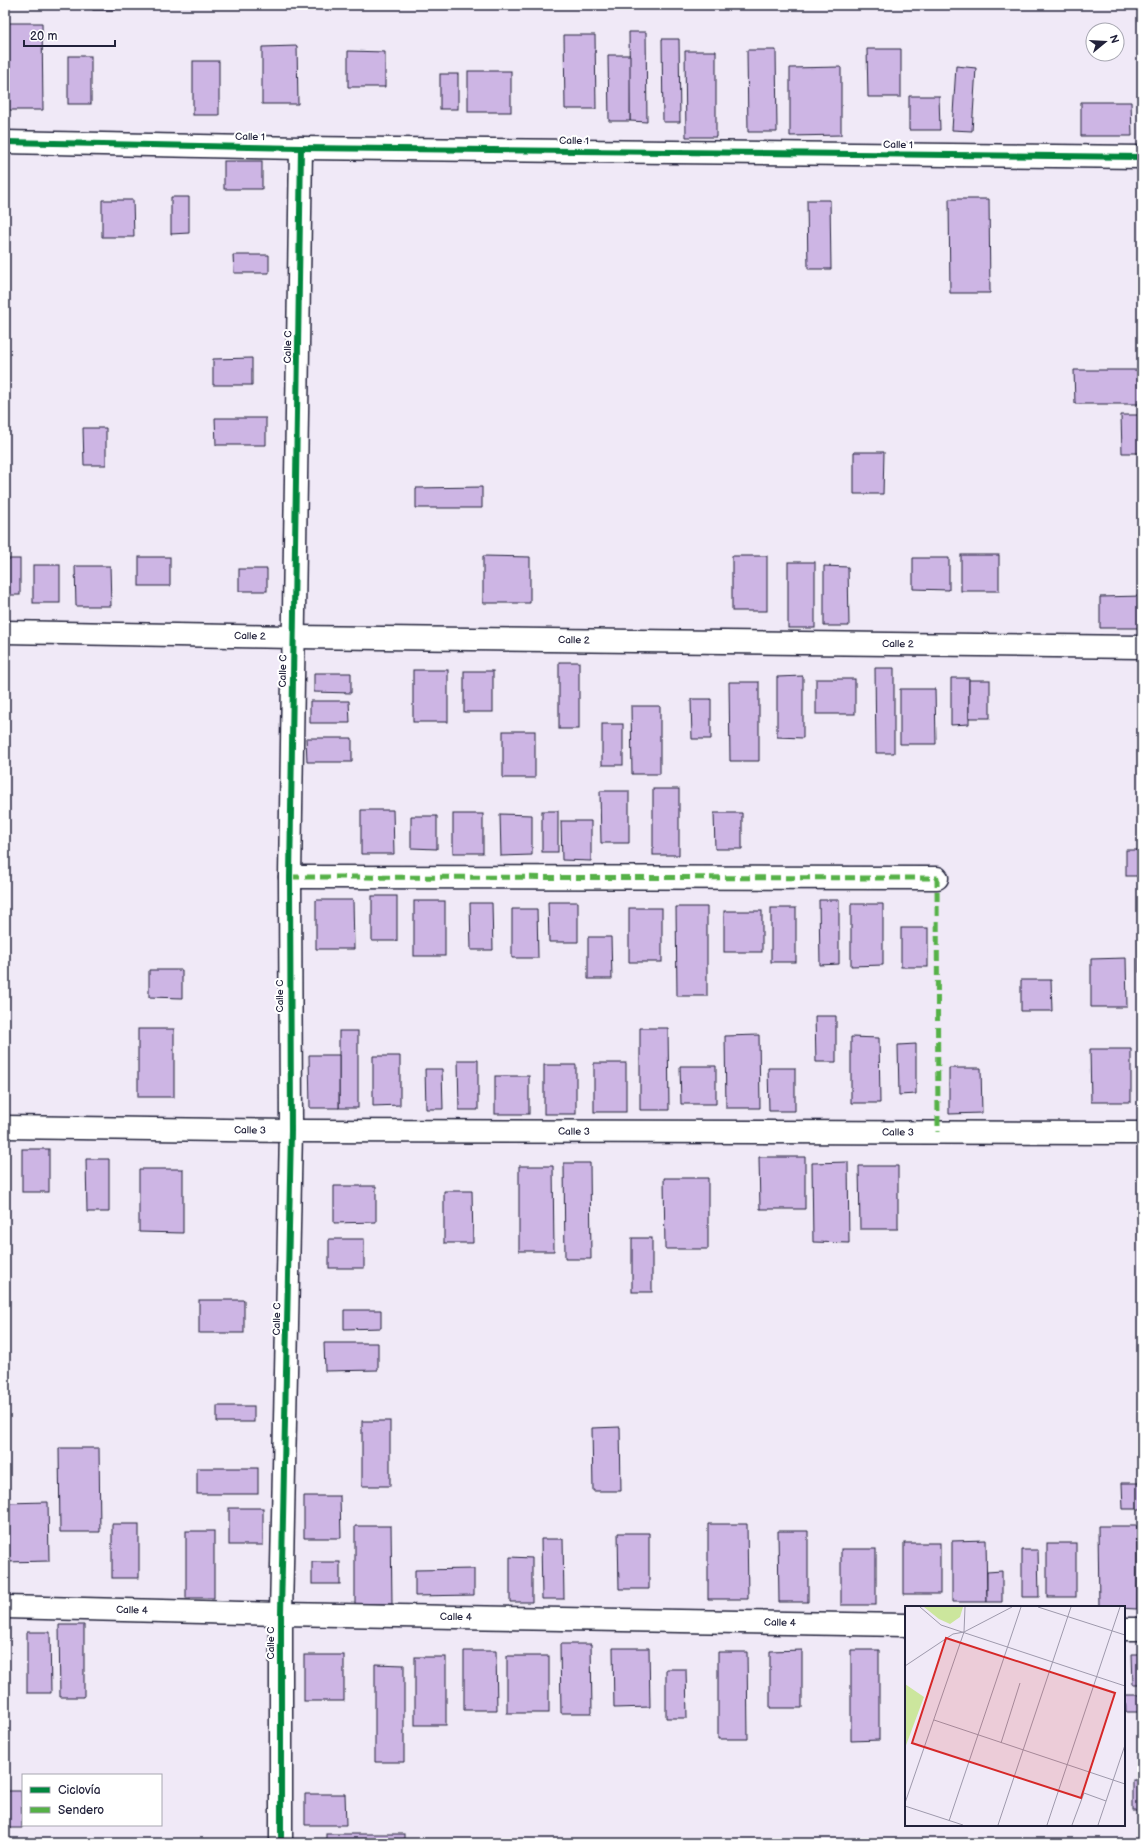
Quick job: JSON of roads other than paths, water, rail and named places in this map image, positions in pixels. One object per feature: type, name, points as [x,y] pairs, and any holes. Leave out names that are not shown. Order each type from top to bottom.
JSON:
[{"type":"street","name":"Calle 1","points":[[5,142],[301,148],[1142,158]]},
{"type":"street","name":"Calle C","points":[[281,1843],[282,1614],[291,1131],[290,877],[301,148]]},
{"type":"street","name":"Calle 2","points":[[5,632],[1142,647]]},
{"type":"street","points":[[290,877],[937,878]]},
{"type":"street","name":"Calle 3","points":[[5,1127],[291,1131],[1142,1133]]},
{"type":"street","name":"Calle 4","points":[[5,1606],[282,1614],[905,1625]]},
{"type":"street","points":[[1125,1629],[1142,1629]]}]
